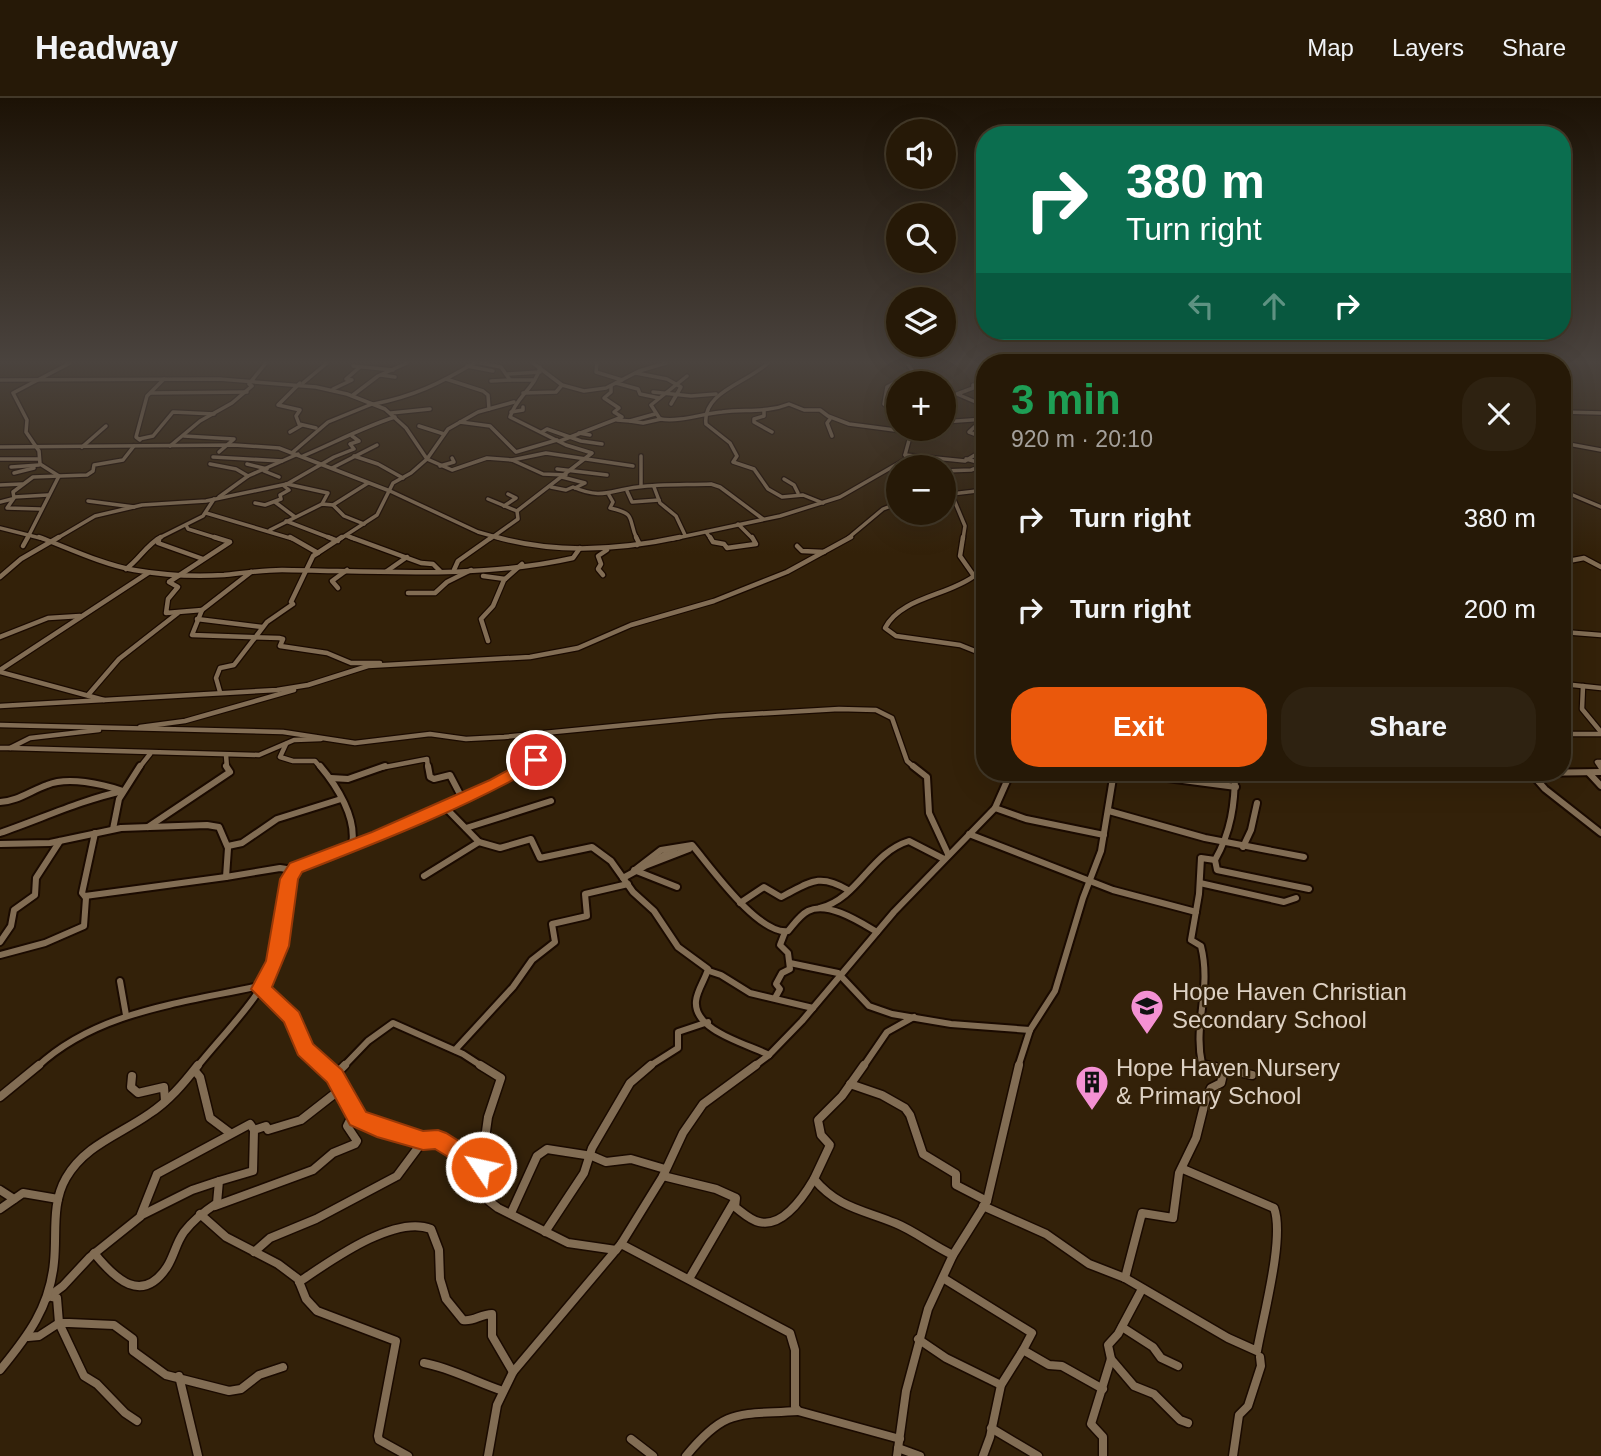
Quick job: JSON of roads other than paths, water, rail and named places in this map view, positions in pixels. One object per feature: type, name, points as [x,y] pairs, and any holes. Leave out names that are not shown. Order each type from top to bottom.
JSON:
[{"type":"street","points":[[28,426],[26,432],[39,453],[39,463]]},
{"type":"street","points":[[82,447],[106,426]]},
{"type":"street","points":[[40,509],[7,508],[13,498],[13,492],[33,477],[88,475],[93,471],[94,465],[123,460],[137,446],[138,426]]},
{"type":"street","points":[[139,439],[153,436],[161,426]]},
{"type":"street","points":[[170,446],[197,426]]},
{"type":"street","points":[[290,429],[299,426]]},
{"type":"street","points":[[308,426],[316,428]]},
{"type":"street","points":[[298,454],[319,426]]},
{"type":"street","points":[[126,569],[136,562],[146,545],[206,513],[215,499],[247,476],[298,454],[352,436],[365,426]]},
{"type":"street","points":[[404,426],[427,459],[452,470],[483,458],[512,460],[542,453],[583,461],[634,466]]},
{"type":"street","points":[[420,426],[444,433]]},
{"type":"street","points":[[220,692],[216,678],[220,668],[234,664],[262,627],[293,604],[291,602],[306,570],[318,552],[347,536],[380,512],[393,483],[427,459],[444,433],[454,426]]},
{"type":"street","points":[[490,426],[516,452],[570,438],[598,426]]},
{"type":"street","points":[[517,511],[551,487],[592,452],[529,426]]},
{"type":"street","points":[[709,426],[735,449],[737,456],[733,462],[754,469],[768,489],[780,496],[798,493],[812,496],[822,503]]},
{"type":"street","points":[[762,426],[772,432]]},
{"type":"street","points":[[828,426],[832,436]]},
{"type":"street","points":[[542,432],[547,429],[570,438],[602,444]]},
{"type":"street","points":[[579,433],[590,435]]},
{"type":"street","points":[[184,436],[234,439],[219,452]]},
{"type":"street","points":[[352,436],[359,440],[349,444],[363,452]]},
{"type":"street","points":[[1571,444],[1601,450]]},
{"type":"street","points":[[0,447],[228,445],[279,448],[390,491],[493,537],[524,545],[580,548],[637,545],[763,519],[822,503],[849,492],[886,469]]},
{"type":"street","points":[[332,468],[377,445]]},
{"type":"street","points":[[0,577],[15,563],[95,516],[134,507],[215,499],[287,484],[354,448]]},
{"type":"street","points":[[967,459],[976,454]]},
{"type":"street","points":[[354,456],[380,465],[403,478]]},
{"type":"street","points":[[641,456],[641,486]]},
{"type":"street","points":[[213,457],[282,461]]},
{"type":"street","points":[[440,466],[454,461],[452,458]]},
{"type":"street","points":[[0,459],[39,463],[59,476]]},
{"type":"street","points":[[956,459],[976,462]]},
{"type":"street","points":[[512,460],[543,474],[564,476],[585,483],[575,488]]},
{"type":"street","points":[[11,467],[39,463]]},
{"type":"street","points":[[14,473],[39,463]]},
{"type":"street","points":[[210,464],[237,469],[247,476]]},
{"type":"street","points":[[247,464],[279,477]]},
{"type":"street","points":[[956,471],[976,468]]},
{"type":"street","points":[[557,469],[607,475]]},
{"type":"street","points":[[23,546],[39,520],[40,509],[59,476]]},
{"type":"street","points":[[784,478],[793,484],[798,493]]},
{"type":"street","points":[[322,504],[333,505],[368,483]]},
{"type":"street","points":[[0,485],[22,484]]},
{"type":"street","points":[[255,503],[275,502],[289,490],[284,486],[287,484]]},
{"type":"street","points":[[270,530],[295,517],[310,513],[322,504],[328,493],[287,484]]},
{"type":"street","points":[[551,487],[575,488],[587,494],[609,495],[641,486],[714,485],[763,519]]},
{"type":"street","points":[[654,487],[662,505],[671,508],[681,521],[685,535]]},
{"type":"street","points":[[628,491],[632,502],[659,500]]},
{"type":"street","points":[[956,494],[976,491]]},
{"type":"street","points":[[503,506],[516,498],[508,494]]},
{"type":"street","points":[[1571,494],[1600,506]]},
{"type":"street","points":[[0,502],[48,495]]},
{"type":"street","points":[[609,495],[613,502],[610,508],[625,511],[633,519],[634,533],[639,543],[637,545]]},
{"type":"street","points":[[454,570],[458,561],[520,517],[517,511],[488,499]]},
{"type":"street","points":[[88,500],[130,504],[134,507]]},
{"type":"street","points":[[275,502],[295,517]]},
{"type":"street","points":[[333,505],[344,516],[364,524]]},
{"type":"street","points":[[956,505],[965,526],[960,556],[974,576],[901,612],[887,621],[885,628],[896,636],[960,645],[976,651]]},
{"type":"street","points":[[137,728],[185,721],[354,669],[383,664],[558,654],[589,645],[631,625],[714,601],[758,584],[824,552],[861,530],[886,508]]},
{"type":"street","points":[[206,513],[270,530],[318,552]]},
{"type":"street","points":[[286,521],[338,541]]},
{"type":"street","points":[[706,532],[713,542],[724,544],[726,548],[756,544],[750,533],[738,524]]},
{"type":"street","points":[[186,525],[188,529],[230,542],[169,582],[178,587],[168,599],[165,611],[167,614],[202,610]]},
{"type":"street","points":[[0,528],[30,534],[126,569],[148,573],[440,571],[571,558],[580,548]]},
{"type":"street","points":[[347,536],[433,564],[440,571]]},
{"type":"street","points":[[156,539],[175,551],[203,559]]},
{"type":"street","points":[[797,546],[802,551],[824,552]]},
{"type":"street","points":[[603,575],[598,569],[601,565],[598,556],[614,547]]},
{"type":"street","points":[[387,572],[407,557]]},
{"type":"street","points":[[1571,560],[1584,558],[1601,567]]},
{"type":"street","points":[[484,576],[505,579],[512,576],[522,564]]},
{"type":"street","points":[[408,593],[435,593],[450,580],[474,569]]},
{"type":"street","points":[[338,587],[332,581],[347,570]]},
{"type":"street","points":[[251,572],[202,610],[192,635],[283,639],[278,646],[327,653],[351,663],[373,661],[383,664]]},
{"type":"street","points":[[0,671],[148,573]]},
{"type":"street","points":[[488,640],[481,619],[493,606],[505,579]]},
{"type":"street","points":[[88,695],[118,659],[180,612]]},
{"type":"street","points":[[0,637],[18,627],[47,618],[68,614],[80,616]]},
{"type":"street","points":[[197,618],[262,627]]},
{"type":"street","points":[[1571,633],[1601,635]]},
{"type":"street","points":[[0,671],[104,700]]},
{"type":"street","points":[[0,706],[277,690],[308,685]]},
{"type":"street","points":[[1571,685],[1601,688]]},
{"type":"street","points":[[1583,686],[1581,709],[1601,733]]},
{"type":"street","points":[[0,725],[283,732],[355,743],[430,734],[466,739],[525,735],[782,712],[839,709],[883,712],[892,718],[898,729],[907,761],[927,777],[929,813],[946,857]]},
{"type":"street","points":[[10,748],[23,739],[108,728]]},
{"type":"street","points":[[1571,734],[1601,733]]},
{"type":"street","points":[[85,896],[280,868],[293,870],[496,784],[545,753],[547,746],[528,740],[525,735]]},
{"type":"street","points":[[0,748],[259,755],[294,740],[328,739]]},
{"type":"street","points":[[286,744],[280,757],[293,761],[312,760],[331,778],[354,833],[352,845]]},
{"type":"street","points":[[113,829],[113,812],[123,791],[150,754]]},
{"type":"street","points":[[148,827],[230,772],[225,764],[226,755]]},
{"type":"street","points":[[331,778],[348,779],[386,766],[427,759],[430,777],[437,779],[450,775],[462,798]]},
{"type":"street","points":[[1571,773],[1589,774],[1601,770],[1597,762],[1601,762]]},
{"type":"street","points":[[1589,774],[1601,786]]},
{"type":"street","points":[[488,1456],[497,1405],[513,1372],[619,1247],[664,1172],[683,1133],[703,1104],[769,1055],[877,932],[995,808],[1007,781]]},
{"type":"street","points":[[898,1448],[906,1391],[918,1339],[928,1309],[953,1255],[985,1203],[996,1170],[1016,1069],[1030,1030],[1055,992],[1104,835],[1113,781]]},
{"type":"street","points":[[1190,781],[1236,787]]},
{"type":"street","points":[[1236,781],[1236,797],[1233,799],[1230,829],[1215,860],[1217,870],[1309,889]]},
{"type":"street","points":[[1538,781],[1601,833]]},
{"type":"street","points":[[0,802],[13,801],[50,783],[104,782],[123,791]]},
{"type":"street","points":[[0,833],[63,811],[90,798],[123,791]]},
{"type":"street","points":[[228,846],[242,843],[277,819],[341,799]]},
{"type":"street","points":[[466,828],[487,818],[551,802]]},
{"type":"street","points":[[1243,847],[1251,830],[1256,803]]},
{"type":"street","points":[[444,806],[479,842],[500,848],[531,839],[540,858],[589,846],[611,861],[654,911],[678,947],[709,971],[721,975],[750,993],[813,1008]]},
{"type":"street","points":[[995,808],[1026,819],[1104,835]]},
{"type":"street","points":[[1109,811],[1175,832],[1304,857]]},
{"type":"street","points":[[0,844],[32,845],[113,829],[218,827],[228,838],[226,877]]},
{"type":"street","points":[[0,955],[45,943],[82,929],[84,877],[95,833]]},
{"type":"street","points":[[969,834],[1090,882],[1196,912]]},
{"type":"street","points":[[0,942],[11,926],[14,910],[35,895],[36,878],[60,841]]},
{"type":"street","points":[[775,998],[780,989],[776,983],[782,973],[790,969],[788,954],[780,945],[785,932],[805,912],[840,901],[886,852],[904,842],[909,841],[946,857]]},
{"type":"street","points":[[424,876],[479,842]]},
{"type":"street","points":[[455,1050],[513,987],[532,960],[555,942],[552,924],[587,916],[585,894],[626,881],[634,870],[655,853],[692,845],[750,913],[785,932]]},
{"type":"street","points":[[652,863],[694,848]]},
{"type":"street","points":[[634,870],[646,868],[675,849]]},
{"type":"street","points":[[1215,860],[1201,858],[1191,940],[1202,949],[1206,985],[1199,1030],[1200,1058],[1203,1066],[1252,1075]]},
{"type":"street","points":[[0,1370],[37,1326],[49,1297],[58,1199],[64,1182],[82,1156],[107,1137],[145,1117],[165,1101],[195,1071],[262,987],[280,946],[289,879],[293,870]]},
{"type":"street","points":[[634,870],[677,887]]},
{"type":"street","points":[[740,903],[764,887],[781,897],[809,880],[835,882],[848,890]]},
{"type":"street","points":[[1200,883],[1284,902],[1296,898]]},
{"type":"street","points":[[817,909],[844,915],[877,932]]},
{"type":"street","points":[[790,963],[824,968],[842,975],[871,1007],[972,1026],[1030,1030]]},
{"type":"street","points":[[709,971],[701,985],[695,1008],[723,1036],[769,1055]]},
{"type":"street","points":[[120,981],[126,1015]]},
{"type":"street","points":[[0,1097],[14,1088],[58,1047],[126,1015],[262,987]]},
{"type":"street","points":[[262,987],[292,1017],[305,1049],[334,1076],[354,1112],[363,1122],[423,1140],[438,1139],[481,1167]]},
{"type":"street","points":[[736,1198],[735,1207],[759,1222],[779,1220],[808,1191],[830,1145],[821,1135],[818,1120],[833,1107],[867,1064],[875,1046],[887,1032],[914,1017]]},
{"type":"street","points":[[545,1232],[584,1173],[592,1156],[592,1148],[631,1083],[640,1072],[678,1048],[678,1032],[708,1022]]},
{"type":"street","points":[[334,1076],[368,1041],[393,1023],[484,1065],[501,1078],[488,1117],[481,1167],[489,1201],[568,1243],[619,1247],[689,1279],[790,1333],[795,1350],[795,1407],[798,1411]]},
{"type":"street","points":[[1125,1278],[1142,1213],[1173,1218],[1180,1173],[1196,1138],[1206,1098],[1212,1088],[1221,1083],[1224,1070]]},
{"type":"street","points":[[195,1071],[200,1077],[210,1118],[230,1133]]},
{"type":"street","points":[[132,1076],[131,1087],[138,1093],[164,1087],[165,1101]]},
{"type":"street","points":[[850,1084],[894,1100],[904,1107],[911,1118],[920,1152],[928,1160],[956,1174],[956,1185],[961,1190],[1046,1234],[1089,1264],[1125,1278],[1243,1346],[1257,1350],[1275,1249],[1278,1219],[1274,1208],[1184,1169]]},
{"type":"street","points":[[254,1130],[266,1126],[268,1130],[301,1120],[342,1088]]},
{"type":"street","points":[[203,1212],[228,1199],[313,1170],[333,1153],[355,1144],[357,1141],[347,1126],[354,1112]]},
{"type":"street","points":[[49,1297],[94,1253],[140,1217],[192,1190],[253,1171],[254,1130],[250,1124],[157,1174],[140,1217]]},
{"type":"street","points":[[254,1252],[270,1238],[316,1219],[397,1176],[423,1140]]},
{"type":"street","points":[[510,1213],[541,1152],[547,1149],[592,1156],[612,1163],[631,1159],[736,1198]]},
{"type":"street","points":[[814,1179],[830,1194],[875,1217],[901,1226],[928,1244],[953,1255]]},
{"type":"street","points":[[94,1253],[106,1269],[130,1285],[135,1288],[145,1287],[169,1265],[176,1245],[203,1212],[219,1200],[216,1185],[219,1181]]},
{"type":"street","points":[[0,1189],[14,1199]]},
{"type":"street","points":[[0,1209],[27,1193],[58,1199]]},
{"type":"street","points":[[689,1279],[736,1198]]},
{"type":"street","points":[[203,1212],[226,1237],[278,1264],[299,1282],[306,1299],[317,1311],[396,1341],[378,1436],[379,1440],[408,1456]]},
{"type":"street","points":[[299,1282],[350,1250],[393,1231],[417,1224],[431,1229],[439,1250],[440,1279],[446,1298],[463,1320],[469,1321],[484,1314],[492,1314],[492,1336],[513,1372]]},
{"type":"street","points":[[943,1278],[1032,1333],[1001,1385],[983,1456]]},
{"type":"street","points":[[1103,1456],[1106,1440],[1103,1433],[1091,1424],[1111,1359],[1108,1345],[1122,1327],[1142,1289]]},
{"type":"street","points":[[49,1297],[57,1298],[59,1323],[84,1376],[97,1384],[125,1413],[137,1421]]},
{"type":"street","points":[[29,1337],[39,1336],[59,1323],[114,1325],[133,1339],[133,1351],[161,1372],[229,1391],[241,1389],[259,1375],[283,1367]]},
{"type":"street","points":[[1122,1327],[1178,1367]]},
{"type":"street","points":[[918,1339],[946,1358],[1001,1385]]},
{"type":"street","points":[[1023,1350],[1049,1365],[1062,1366],[1103,1389]]},
{"type":"street","points":[[1233,1456],[1239,1415],[1248,1406],[1261,1366],[1260,1357]]},
{"type":"street","points":[[1111,1359],[1134,1386],[1154,1394],[1180,1420],[1188,1423]]},
{"type":"street","points":[[424,1363],[443,1367],[466,1379],[503,1391]]},
{"type":"street","points":[[179,1376],[198,1456]]},
{"type":"street","points":[[686,1456],[707,1428],[721,1419],[798,1411],[920,1456]]},
{"type":"street","points":[[991,1428],[1038,1456]]},
{"type":"street","points":[[631,1439],[653,1456]]},
{"type":"place","name":"Hope Haven Christian Secondary School","points":[[1147,1036]]},
{"type":"place","name":"Hope Haven Nursery & Primary School","points":[[1092,1112]]}]
